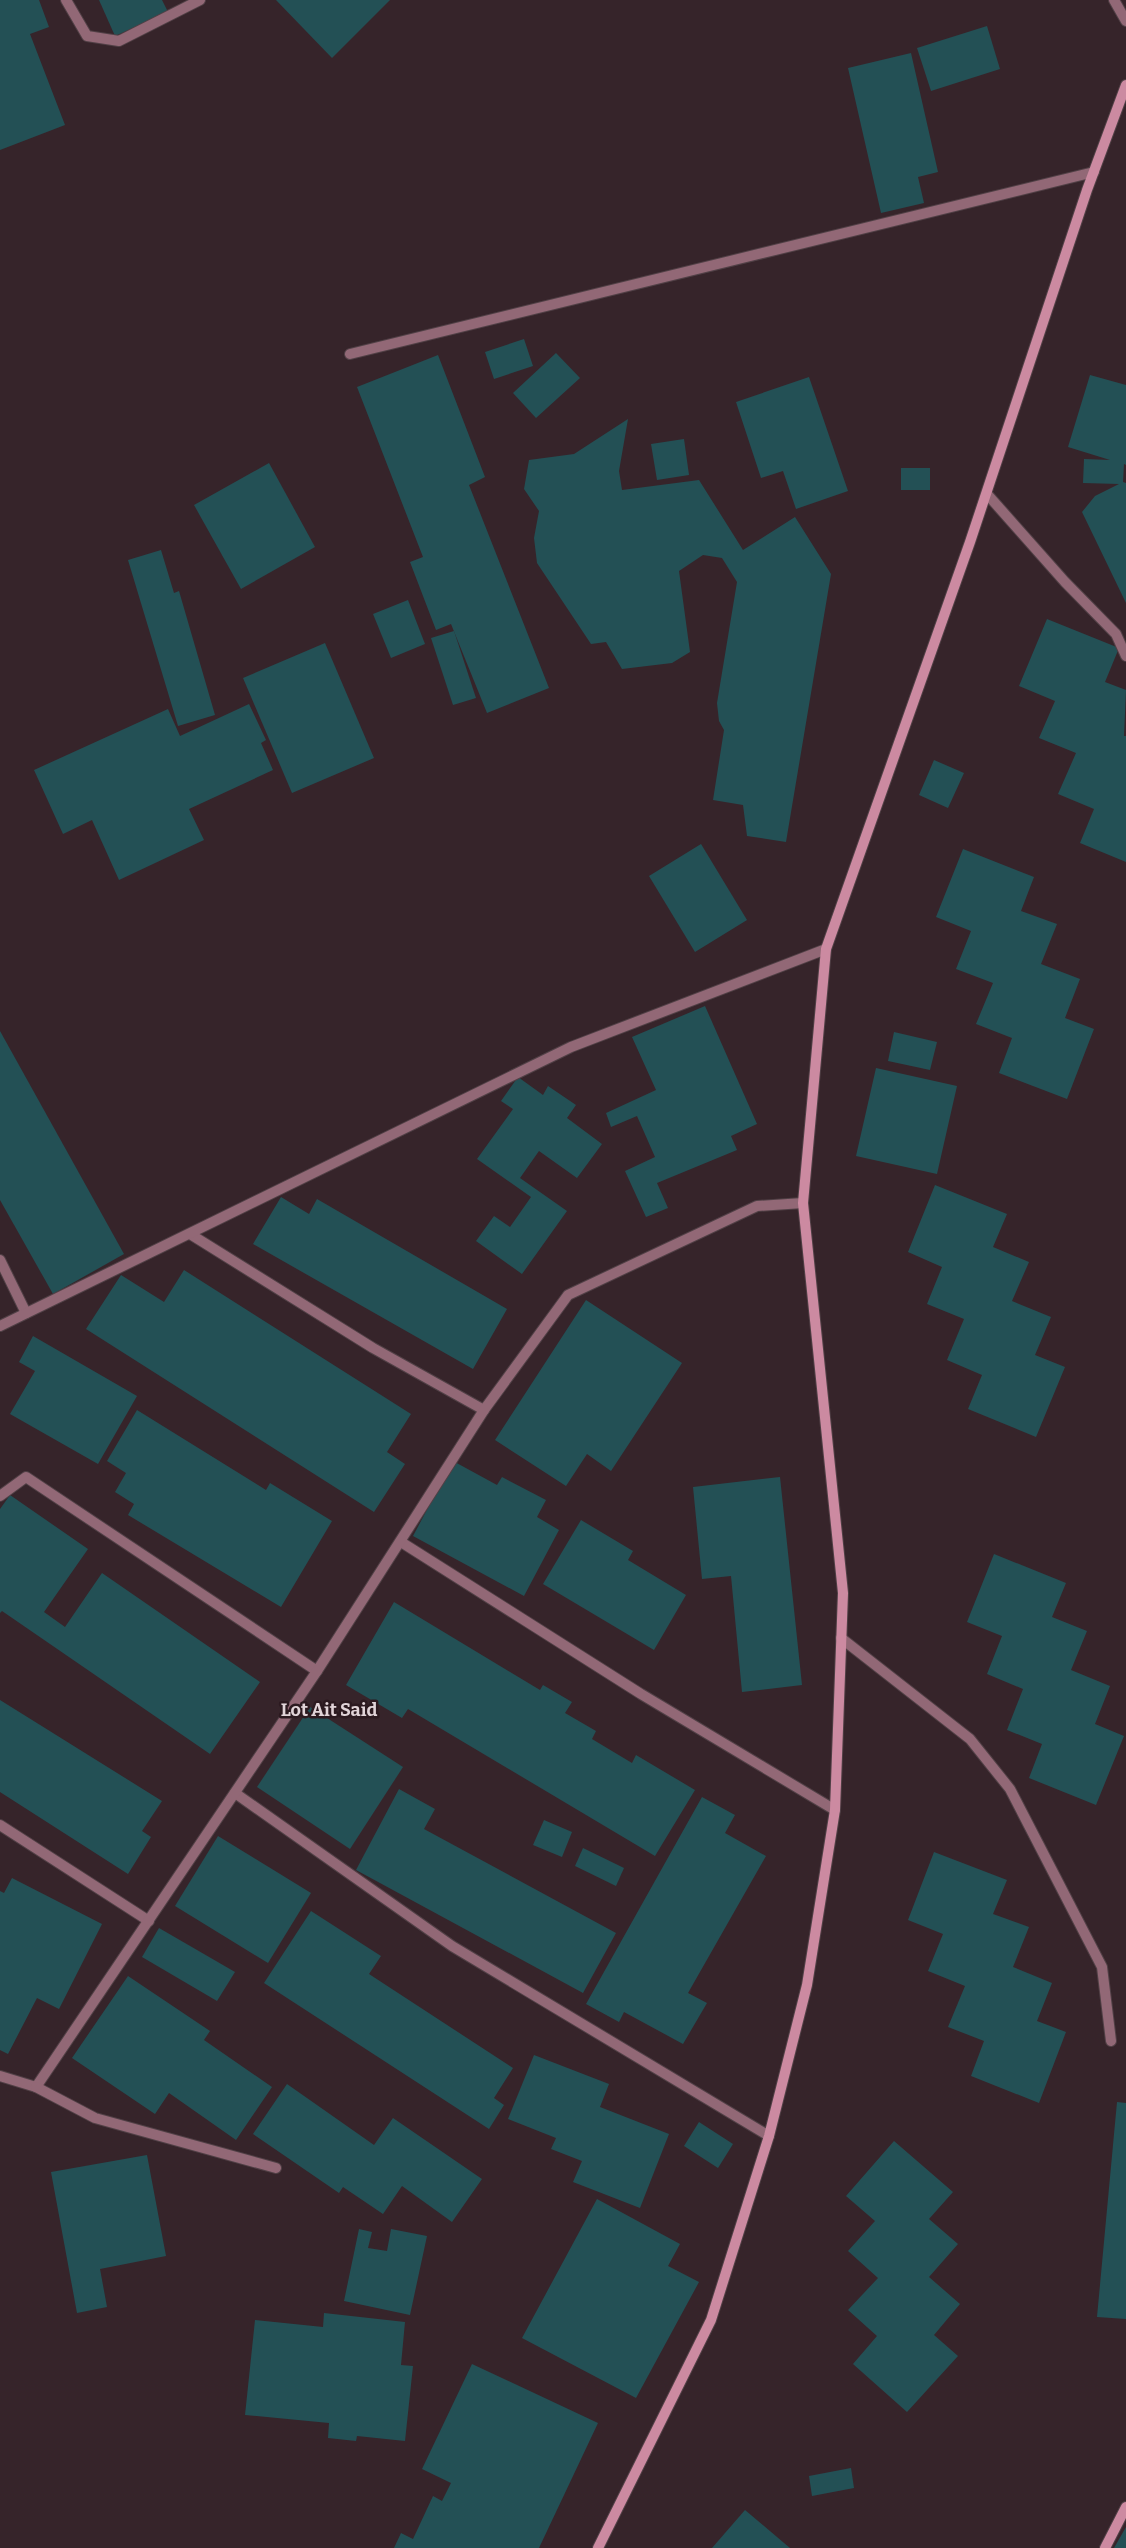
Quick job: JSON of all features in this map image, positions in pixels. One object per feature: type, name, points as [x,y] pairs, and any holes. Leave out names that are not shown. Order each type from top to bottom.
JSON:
[{"type":"street","points":[[66,0],[86,36],[119,41],[200,0]]},
{"type":"street","points":[[1114,0],[1126,21]]},
{"type":"street","points":[[598,2548],[711,2320],[769,2136],[807,1985],[835,1810],[843,1593],[803,1203],[826,949],[987,494],[1094,172],[1126,85]]},
{"type":"street","points":[[350,354],[1094,172]]},
{"type":"street","points":[[987,494],[1065,582],[1116,634],[1126,656]]},
{"type":"street","points":[[0,1326],[571,1047],[826,949]]},
{"type":"street","points":[[36,2087],[317,1671],[484,1410],[568,1295],[757,1206],[803,1203]]},
{"type":"street","points":[[190,1234],[373,1348],[484,1410]]},
{"type":"street","points":[[0,1260],[26,1313]]},
{"type":"street","points":[[0,1496],[26,1477],[317,1671]]},
{"type":"street","points":[[401,1542],[641,1694],[835,1810]]},
{"type":"street","points":[[841,1638],[970,1739],[1010,1788],[1102,1967],[1111,2041]]},
{"type":"street","points":[[235,1793],[452,1946],[769,2136]]},
{"type":"street","points":[[0,1824],[149,1922]]},
{"type":"street","points":[[0,2076],[36,2087],[95,2118],[276,2168]]},
{"type":"street","points":[[1105,2548],[1126,2508]]},
{"type":"building","points":[[0,0],[39,0],[49,27],[30,34],[65,125],[0,150]]},
{"type":"building","points":[[99,0],[162,0],[168,12],[115,36]]},
{"type":"building","points":[[276,0],[390,0],[332,58]]},
{"type":"building","points":[[987,26],[1000,69],[931,91],[917,48]]},
{"type":"building","points":[[911,53],[938,172],[918,177],[924,203],[881,213],[848,68]]},
{"type":"building","points":[[524,339],[533,366],[494,379],[485,352]]},
{"type":"building","points":[[556,353],[580,378],[536,418],[513,393]]},
{"type":"building","points":[[438,355],[485,477],[469,485],[549,688],[487,713],[451,624],[436,630],[410,562],[423,557],[357,387]]},
{"type":"building","points":[[1090,375],[1126,385],[1126,465],[1124,464],[1123,482],[1126,483],[1126,603],[1082,512],[1095,496],[1119,484],[1083,483],[1084,459],[1110,460],[1068,447]]},
{"type":"building","points":[[809,377],[848,491],[796,509],[783,471],[761,478],[736,402]]},
{"type":"building","points":[[628,419],[619,471],[622,490],[699,480],[743,550],[795,517],[831,574],[786,842],[747,836],[743,805],[713,800],[724,730],[719,721],[717,703],[737,582],[722,558],[703,555],[679,571],[690,652],[672,663],[622,669],[606,642],[591,644],[537,563],[534,538],[539,511],[524,489],[529,460],[574,454]]},
{"type":"building","points":[[684,439],[689,475],[657,480],[651,444]]},
{"type":"building","points":[[269,463],[315,547],[241,589],[194,505]]},
{"type":"building","points":[[901,468],[930,468],[930,490],[901,490]]},
{"type":"building","points":[[161,550],[174,593],[179,591],[215,715],[178,726],[128,560]]},
{"type":"building","points":[[408,600],[425,644],[391,658],[373,614]]},
{"type":"building","points":[[1047,619],[1119,648],[1105,682],[1126,690],[1124,736],[1126,736],[1126,862],[1080,843],[1094,809],[1058,794],[1076,753],[1039,738],[1055,701],[1019,686]]},
{"type":"building","points":[[454,631],[476,698],[453,705],[431,638]]},
{"type":"building","points":[[325,643],[374,758],[292,793],[243,678]]},
{"type":"building","points":[[249,704],[266,740],[261,743],[273,770],[189,809],[204,840],[119,880],[92,820],[63,834],[34,770],[168,709],[180,736]]},
{"type":"building","points":[[934,760],[964,773],[948,808],[919,795]]},
{"type":"building","points":[[701,844],[747,920],[695,952],[649,876]]},
{"type":"building","points":[[963,849],[1034,877],[1021,911],[1057,924],[1041,964],[1080,979],[1065,1018],[1094,1029],[1067,1099],[999,1073],[1012,1038],[976,1024],[993,983],[956,969],[971,931],[936,917]]},
{"type":"building","points":[[705,1006],[757,1124],[731,1136],[737,1150],[657,1183],[668,1208],[646,1217],[625,1171],[655,1157],[637,1116],[611,1127],[606,1113],[656,1090],[632,1037]]},
{"type":"building","points":[[0,1031],[124,1254],[53,1294],[0,1200]]},
{"type":"building","points":[[894,1032],[937,1042],[930,1070],[888,1061]]},
{"type":"building","points":[[876,1068],[957,1086],[937,1174],[856,1156]]},
{"type":"building","points":[[518,1077],[543,1095],[548,1086],[576,1105],[567,1118],[602,1144],[577,1178],[539,1151],[520,1178],[567,1211],[522,1274],[476,1241],[494,1216],[510,1227],[531,1197],[477,1159],[513,1109],[501,1101]]},
{"type":"building","points":[[935,1185],[1007,1214],[993,1247],[1029,1262],[1012,1301],[1051,1317],[1035,1355],[1065,1367],[1036,1437],[968,1409],[982,1375],[947,1360],[964,1319],[927,1304],[942,1267],[908,1252]]},
{"type":"building","points":[[281,1197],[309,1214],[317,1199],[507,1309],[473,1369],[253,1244]]},
{"type":"building","points":[[184,1270],[411,1414],[387,1452],[405,1464],[374,1512],[86,1329],[121,1275],[164,1302]]},
{"type":"building","points":[[586,1300],[682,1363],[611,1471],[587,1454],[566,1486],[495,1440]]},
{"type":"building","points":[[33,1336],[137,1396],[98,1464],[10,1414],[35,1371],[19,1362]]},
{"type":"building","points":[[137,1410],[266,1490],[270,1483],[332,1521],[281,1607],[128,1515],[134,1504],[115,1492],[126,1473],[107,1461]]},
{"type":"building","points":[[453,1461],[497,1485],[502,1477],[546,1500],[537,1517],[559,1530],[524,1596],[413,1536]]},
{"type":"building","points":[[780,1477],[802,1685],[742,1692],[731,1576],[702,1579],[693,1487]]},
{"type":"building","points":[[10,1495],[88,1549],[44,1612],[65,1627],[102,1573],[260,1682],[210,1754],[2,1611],[0,1613],[0,1509]]},
{"type":"building","points":[[581,1520],[633,1551],[628,1560],[686,1595],[654,1650],[543,1584]]},
{"type":"building","points":[[994,1554],[1066,1583],[1052,1617],[1087,1631],[1071,1670],[1110,1686],[1095,1724],[1124,1736],[1096,1805],[1029,1778],[1042,1744],[1007,1730],[1023,1689],[987,1674],[1002,1636],[967,1622]]},
{"type":"building","points":[[394,1602],[540,1690],[543,1685],[572,1702],[565,1713],[596,1731],[592,1739],[632,1763],[636,1755],[695,1790],[655,1856],[408,1709],[402,1718],[346,1685]]},
{"type":"building","points":[[0,1700],[162,1801],[142,1831],[151,1837],[128,1874],[0,1792]]},
{"type":"building","points":[[310,1707],[403,1767],[350,1849],[257,1787]]},
{"type":"building","points":[[399,1789],[435,1809],[424,1829],[616,1933],[583,1993],[356,1870]]},
{"type":"building","points":[[702,1797],[735,1815],[725,1833],[766,1856],[688,1993],[707,2003],[683,2044],[624,2012],[619,2022],[586,2004]]},
{"type":"building","points":[[544,1820],[572,1832],[562,1857],[533,1845]]},
{"type":"building","points":[[218,1836],[311,1893],[268,1963],[175,1906]]},
{"type":"building","points":[[583,1848],[624,1868],[616,1886],[575,1866]]},
{"type":"building","points":[[934,1852],[1007,1880],[993,1914],[1029,1927],[1013,1967],[1052,1983],[1037,2021],[1066,2032],[1039,2103],[971,2076],[984,2041],[948,2027],[965,1986],[928,1971],[943,1934],[908,1920]]},
{"type":"building","points":[[12,1878],[102,1924],[59,2009],[37,1998],[8,2054],[0,2050],[0,1891],[4,1893]]},
{"type":"building","points":[[311,1911],[381,1956],[369,1974],[513,2068],[494,2098],[504,2105],[489,2129],[264,1983]]},
{"type":"building","points":[[159,1928],[235,1972],[217,2001],[142,1957]]},
{"type":"building","points":[[128,1976],[210,2031],[204,2040],[272,2087],[236,2140],[169,2093],[155,2114],[72,2058]]},
{"type":"building","points":[[534,2055],[609,2084],[600,2107],[669,2134],[640,2208],[573,2182],[582,2161],[551,2149],[556,2138],[508,2119]]},
{"type":"building","points":[[287,2084],[374,2145],[393,2118],[482,2179],[452,2222],[402,2186],[383,2214],[343,2187],[339,2193],[253,2134]]},
{"type":"building","points":[[1117,2102],[1126,2103],[1126,2319],[1097,2317]]},
{"type":"building","points":[[699,2122],[733,2144],[718,2168],[684,2146]]},
{"type":"building","points":[[894,2141],[953,2192],[929,2219],[958,2244],[929,2277],[960,2304],[934,2335],[958,2356],[907,2412],[853,2364],[877,2336],[848,2310],[878,2278],[848,2251],[875,2221],[846,2196]]},
{"type":"building","points":[[147,2155],[166,2256],[100,2269],[107,2307],[77,2313],[51,2172]]},
{"type":"building","points":[[597,2199],[680,2244],[668,2266],[699,2282],[636,2398],[522,2338]]},
{"type":"building","points":[[359,2229],[372,2232],[368,2248],[387,2251],[391,2229],[427,2236],[410,2315],[344,2301]]},
{"type":"building","points":[[324,2313],[405,2322],[401,2365],[413,2366],[405,2441],[357,2436],[356,2441],[328,2438],[329,2423],[245,2415],[255,2320],[323,2327]]},
{"type":"building","points":[[472,2364],[598,2423],[539,2548],[394,2548],[401,2533],[413,2539],[433,2496],[442,2501],[451,2483],[422,2469]]},
{"type":"building","points":[[851,2468],[854,2488],[812,2496],[809,2476]]},
{"type":"building","points":[[745,2510],[790,2548],[712,2548]]},
{"type":"building","points":[[1126,2527],[1126,2548],[1114,2548]]},
{"type":"district","name":"Lot Ait Said","points":[[329,1710]]}]
